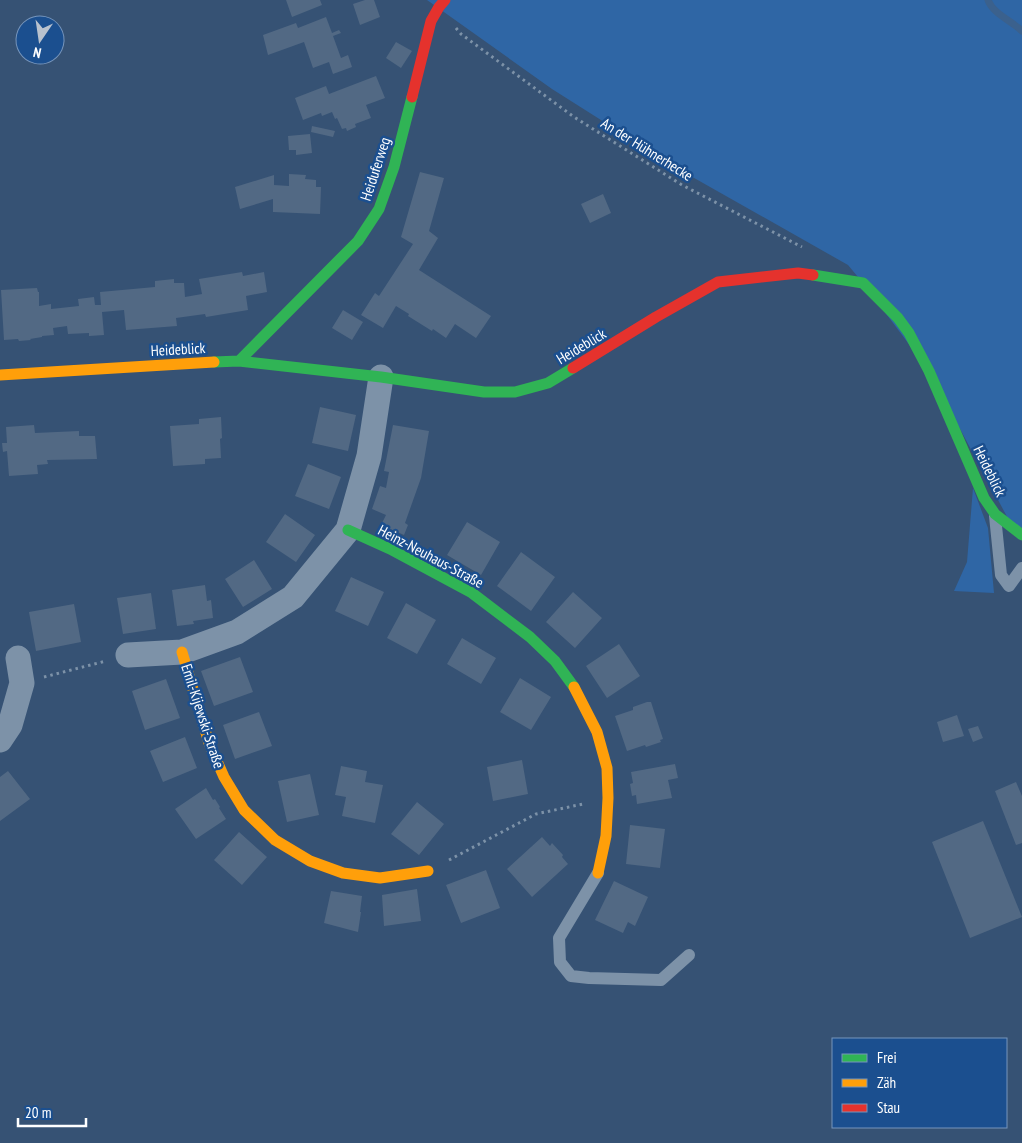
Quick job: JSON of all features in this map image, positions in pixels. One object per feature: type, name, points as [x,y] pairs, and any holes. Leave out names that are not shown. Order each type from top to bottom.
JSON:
[{"type":"street","name":"Heiduferweg","points":[[240,361],[358,241],[379,209],[394,167],[436,2]]},
{"type":"street","name":"Heideblick","points":[[0,375],[240,361],[381,377],[484,392],[515,392],[548,383],[656,317],[718,282],[798,273],[863,283],[886,304],[909,333],[928,371],[984,498],[995,514],[1022,535]]},
{"type":"street","name":"Emil-Kijewski-Straße","points":[[128,655],[182,652],[237,632],[293,597],[348,530],[369,456],[381,377]]},
{"type":"street","name":"Heinz-Neuhaus-Straße","points":[[348,530],[390,549],[472,593],[530,637],[554,662],[576,691],[597,732],[607,768],[606,836],[598,873]]},
{"type":"street","name":"Emil-Kijewski-Straße","points":[[182,652],[209,743],[224,777],[244,810],[275,840],[310,861],[343,873],[380,878],[428,871]]},
{"type":"street","points":[[3,729],[22,683],[18,658]]},
{"type":"lane","points":[[995,514],[1000,574],[1009,586],[1022,568]]},
{"type":"lane","points":[[598,873],[559,938],[560,962],[571,976],[661,980],[689,956]]},
{"type":"path","name":"An der Hühnerhecke","points":[[436,2],[461,34],[574,117],[682,185],[805,249]]},
{"type":"path","points":[[22,683],[128,655]]},
{"type":"path","points":[[428,871],[536,814],[608,798]]},
{"type":"shaded area","points":[[427,0],[1022,0],[1022,534],[1012,526],[929,371],[848,265],[680,170],[552,89]]},
{"type":"shaded area","points":[[973,488],[988,528],[994,593],[954,591],[967,562]]},
{"type":"building","points":[[286,0],[320,0],[322,5],[292,17]]},
{"type":"building","points":[[365,0],[374,0],[380,17],[360,25],[353,4]]},
{"type":"building","points":[[326,17],[332,33],[339,30],[341,33],[333,36],[341,58],[348,55],[352,67],[333,74],[329,62],[313,68],[304,42],[268,55],[263,35],[296,23],[298,28]]},
{"type":"building","points":[[396,42],[412,51],[401,68],[386,58]]},
{"type":"building","points":[[376,76],[385,98],[366,105],[371,118],[355,124],[356,127],[347,131],[346,128],[342,129],[332,112],[322,116],[321,113],[303,120],[295,98],[326,86],[329,94]]},
{"type":"building","points":[[312,126],[335,131],[333,137],[311,132]]},
{"type":"building","points":[[310,134],[312,153],[296,155],[296,150],[289,150],[288,136]]},
{"type":"building","points":[[420,172],[444,178],[429,231],[438,238],[419,270],[491,316],[476,338],[455,324],[446,338],[408,316],[409,314],[396,306],[383,328],[361,315],[375,293],[379,296],[413,244],[401,237]]},
{"type":"building","points":[[289,174],[306,175],[305,179],[316,180],[316,187],[321,187],[320,214],[273,212],[273,199],[240,209],[235,187],[274,175],[274,185],[289,186]]},
{"type":"building","points":[[603,194],[611,213],[590,223],[581,204]]},
{"type":"building","points":[[242,272],[243,276],[264,272],[267,292],[246,296],[248,310],[206,317],[205,314],[176,318],[177,326],[126,330],[124,310],[102,312],[104,335],[89,336],[89,333],[68,334],[67,326],[53,328],[54,335],[42,336],[31,340],[4,340],[1,290],[37,288],[39,292],[39,306],[51,304],[51,309],[79,306],[78,299],[94,297],[95,305],[101,305],[100,292],[155,287],[155,281],[174,279],[174,283],[184,283],[185,297],[202,294],[199,279]]},
{"type":"building","points":[[343,310],[363,322],[352,340],[332,328]]},
{"type":"building","points":[[320,407],[356,415],[348,451],[312,443]]},
{"type":"building","points":[[221,417],[221,458],[205,459],[205,464],[173,466],[170,426],[199,424],[199,419]]},
{"type":"building","points":[[34,425],[35,433],[79,431],[79,436],[95,436],[97,459],[47,460],[48,464],[37,465],[38,474],[9,476],[7,451],[3,452],[2,443],[7,443],[6,427]]},
{"type":"building","points":[[393,425],[429,431],[421,478],[405,523],[408,525],[404,535],[381,525],[386,515],[372,509],[380,486],[386,488],[389,472],[384,471]]},
{"type":"building","points":[[308,464],[341,477],[329,509],[295,496]]},
{"type":"building","points":[[285,514],[315,535],[296,562],[266,542]]},
{"type":"building","points":[[467,522],[500,542],[481,575],[447,555]]},
{"type":"building","points":[[521,552],[555,577],[531,611],[497,586]]},
{"type":"building","points":[[254,560],[272,589],[243,607],[225,579]]},
{"type":"building","points":[[351,577],[384,592],[368,626],[335,611]]},
{"type":"building","points":[[205,585],[207,601],[211,600],[213,618],[193,621],[194,624],[177,626],[172,590]]},
{"type":"building","points":[[573,592],[602,618],[575,648],[546,622]]},
{"type":"building","points":[[151,593],[156,629],[123,634],[117,598]]},
{"type":"building","points":[[406,603],[436,620],[417,654],[387,638]]},
{"type":"building","points":[[74,604],[81,642],[36,651],[29,612]]},
{"type":"building","points":[[462,638],[496,658],[481,684],[447,664]]},
{"type":"building","points":[[619,644],[640,676],[607,698],[586,666]]},
{"type":"building","points":[[240,657],[253,692],[214,706],[201,671]]},
{"type":"building","points":[[520,678],[551,697],[531,730],[500,712]]},
{"type":"building","points":[[166,679],[180,718],[145,730],[132,691]]},
{"type":"building","points":[[651,702],[663,739],[660,740],[661,742],[646,747],[645,745],[627,751],[615,716],[633,710],[633,707]]},
{"type":"building","points":[[259,712],[272,746],[235,759],[223,725]]},
{"type":"building","points":[[957,715],[964,736],[943,742],[937,722]]},
{"type":"building","points":[[978,726],[983,738],[973,742],[968,729]]},
{"type":"building","points":[[185,737],[197,768],[163,782],[150,751]]},
{"type":"building","points":[[522,760],[528,794],[493,801],[487,767]]},
{"type":"building","points":[[675,764],[678,778],[668,780],[672,798],[637,804],[636,795],[632,796],[630,784],[633,783],[631,772]]},
{"type":"building","points":[[341,766],[367,771],[365,782],[383,785],[375,823],[342,816],[346,797],[335,795]]},
{"type":"building","points":[[8,771],[30,799],[0,821],[0,777]]},
{"type":"building","points":[[310,774],[319,815],[287,822],[278,781]]},
{"type":"building","points":[[1016,782],[1022,796],[1022,843],[1016,845],[995,791]]},
{"type":"building","points":[[206,788],[213,800],[215,799],[226,819],[196,839],[175,809]]},
{"type":"building","points":[[417,802],[444,824],[419,855],[391,834]]},
{"type":"building","points":[[983,821],[1022,917],[970,938],[932,842]]},
{"type":"building","points":[[630,825],[665,829],[660,868],[626,864]]},
{"type":"building","points":[[239,832],[267,857],[242,885],[214,860]]},
{"type":"building","points":[[542,837],[550,846],[552,843],[568,864],[532,897],[507,869]]},
{"type":"building","points":[[486,870],[500,908],[461,923],[446,885]]},
{"type":"building","points":[[614,881],[648,897],[635,926],[628,922],[623,933],[595,920]]},
{"type":"building","points":[[417,889],[421,921],[384,926],[382,895]]},
{"type":"building","points":[[331,891],[362,896],[358,932],[324,923]]},
{"type":"waterway","points":[[988,0],[998,13],[1022,31]]},
{"type":"traffic: fast","points":[[239,361],[358,241],[379,209],[394,167],[412,97]]},
{"type":"traffic: fast","points":[[813,275],[863,283],[898,318],[909,333],[929,371],[984,498],[995,514],[1022,535]]},
{"type":"traffic: fast","points":[[214,362],[239,361],[381,377],[484,392],[515,392],[548,383],[573,368]]},
{"type":"traffic: fast","points":[[348,530],[390,549],[472,593],[530,637],[555,661],[574,687]]},
{"type":"traffic: slow","points":[[0,375],[214,362]]},
{"type":"traffic: slow","points":[[182,652],[209,743],[224,777],[244,810],[275,840],[310,861],[343,873],[380,878],[428,871]]},
{"type":"traffic: slow","points":[[574,687],[597,732],[607,768],[606,836],[598,873]]},
{"type":"traffic: jam","points":[[412,97],[431,21],[445,0]]},
{"type":"traffic: jam","points":[[573,368],[656,317],[718,282],[798,273],[813,275]]}]
